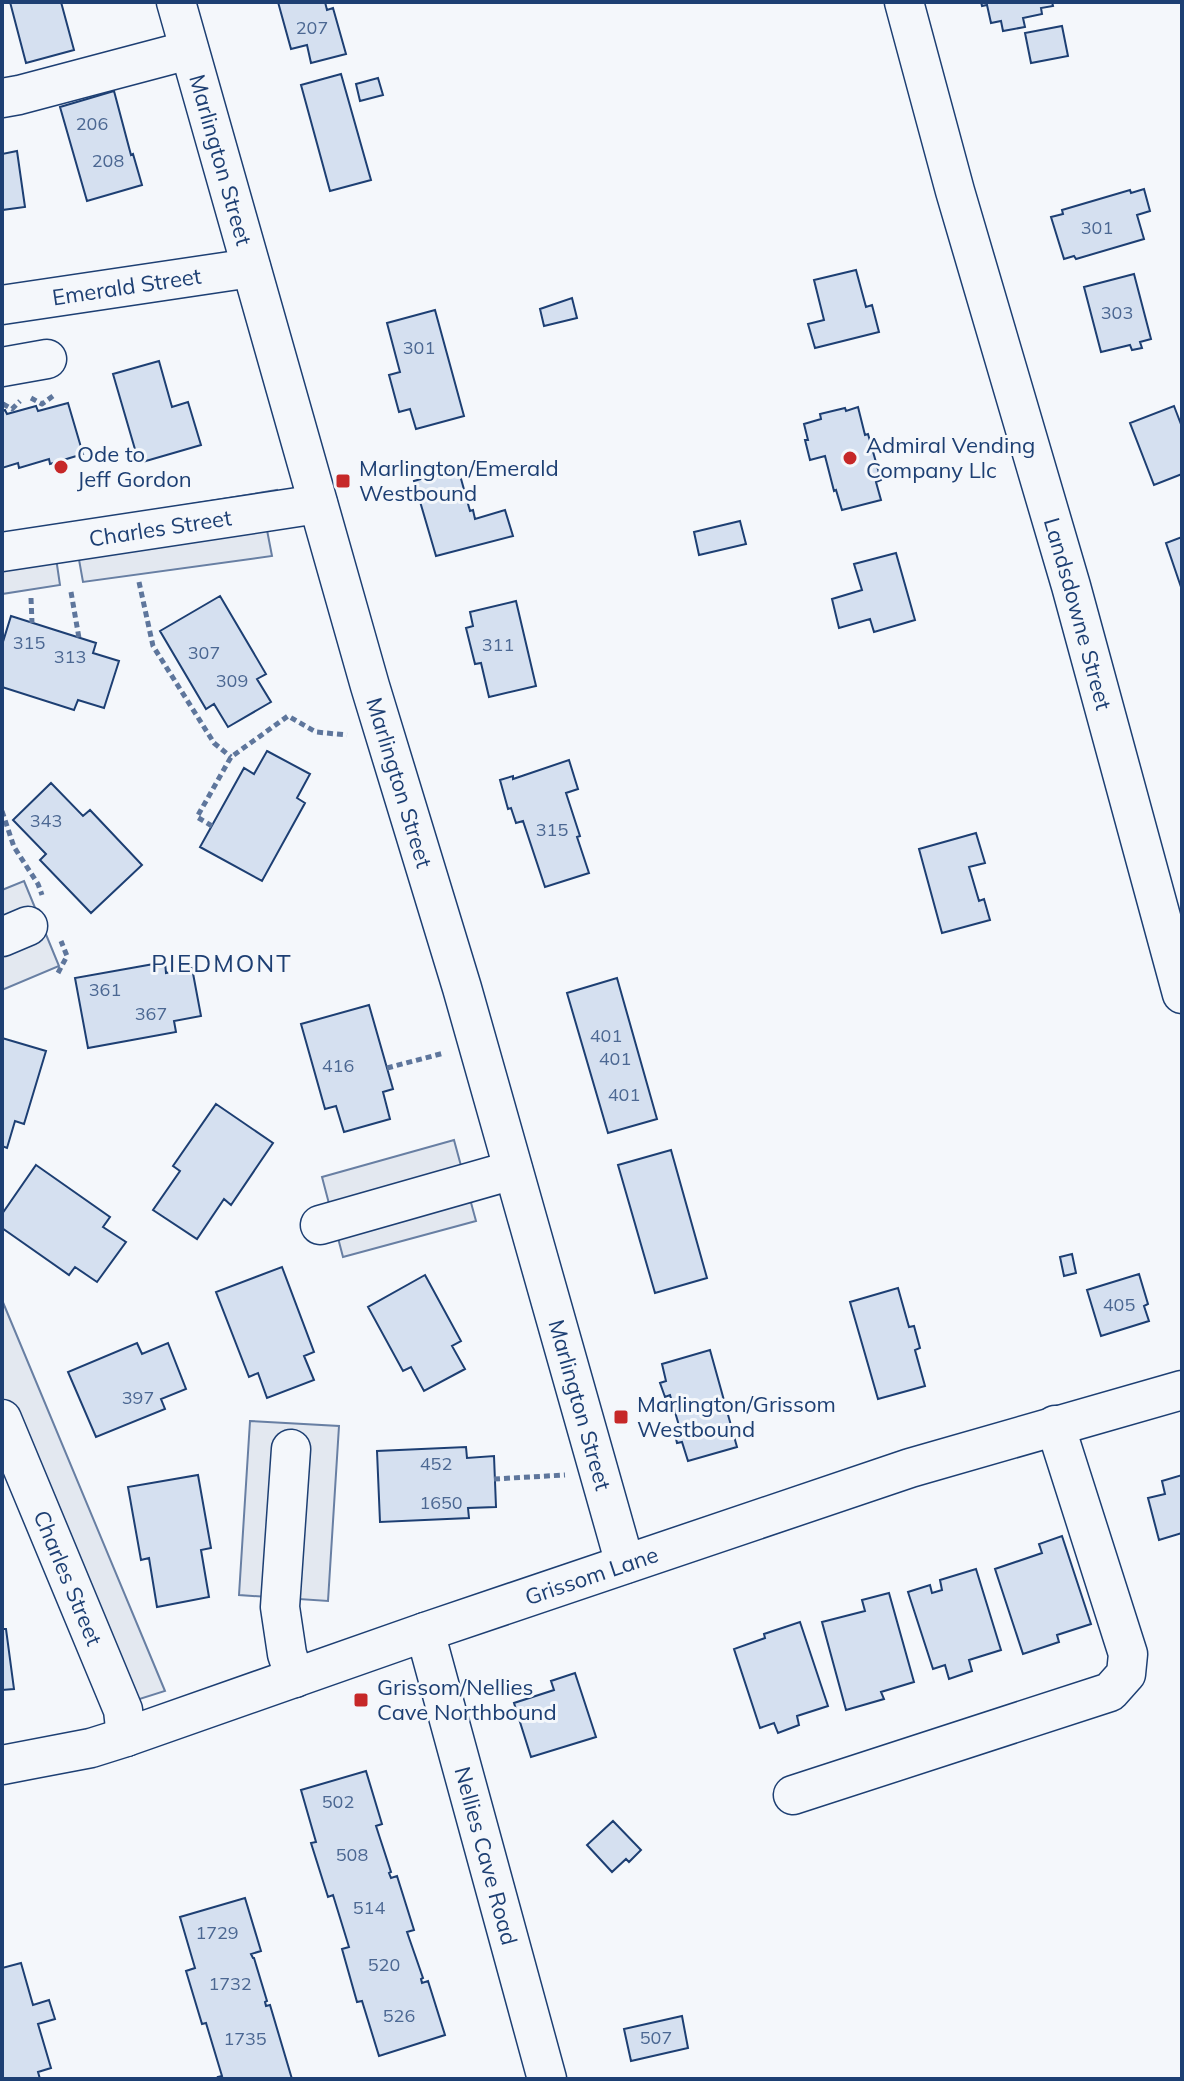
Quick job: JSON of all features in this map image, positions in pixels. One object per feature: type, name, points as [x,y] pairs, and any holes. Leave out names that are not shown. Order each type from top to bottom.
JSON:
[{"type":"street","name":"Marlington Street","points":[[176,2],[375,701],[462,988],[625,1564]]},
{"type":"street","name":"Landsdowne Street","points":[[904,2],[955,191],[1071,586],[1182,994]]},
{"type":"street","points":[[2,98],[189,50]]},
{"type":"street","name":"Emerald Street","points":[[2,305],[251,268]]},
{"type":"street","points":[[2,367],[47,359]]},
{"type":"street","name":"Charles Street","points":[[2,552],[318,504]]},
{"type":"street","points":[[320,1225],[513,1170]]},
{"type":"street","name":"Grissom Lane","points":[[2,1765],[91,1748],[126,1737],[910,1468],[1182,1390]]},
{"type":"street","name":"Charles Street","points":[[2,1419],[123,1710],[126,1737]]},
{"type":"street","points":[[793,1795],[1110,1692],[1126,1674],[1128,1654],[1055,1425]]},
{"type":"street","points":[[291,1449],[280,1607],[287,1654],[295,1678]]},
{"type":"street","name":"Nellies Cave Road","points":[[425,1632],[547,2079]]},
{"type":"path","points":[[139,582],[153,646],[214,743],[231,757]]},
{"type":"path","points":[[71,592],[79,638]]},
{"type":"path","points":[[31,598],[32,623]]},
{"type":"path","points":[[212,826],[197,817],[231,757],[288,716],[316,732],[356,734]]},
{"type":"path","points":[[387,1068],[445,1053]]},
{"type":"path","points":[[494,1479],[566,1475]]},
{"type":"shaded area","points":[[277,490],[288,526],[267,530],[272,556],[83,582],[78,554],[56,558],[60,585],[2,594],[2,535]]},
{"type":"shaded area","points":[[24,881],[59,966],[2,990],[2,890]]},
{"type":"shaded area","points":[[454,1140],[476,1221],[343,1257],[322,1177]]},
{"type":"shaded area","points":[[2,1300],[165,1691],[108,1709],[2,1456]]},
{"type":"shaded area","points":[[250,1421],[339,1426],[328,1601],[239,1595]]},
{"type":"building","points":[[10,2],[61,2],[74,50],[26,63]]},
{"type":"building","points":[[278,2],[325,2],[327,10],[333,8],[346,54],[311,63],[307,45],[291,49]]},
{"type":"building","points":[[981,2],[1052,2],[1053,6],[1041,8],[1042,14],[1023,18],[1025,27],[1003,31],[1001,21],[991,23],[987,5],[982,6]]},
{"type":"building","points":[[1062,26],[1068,56],[1031,63],[1025,33]]},
{"type":"building","points":[[341,74],[371,180],[330,191],[301,85]]},
{"type":"building","points":[[378,78],[383,95],[360,101],[356,84]]},
{"type":"building","points":[[114,91],[142,185],[87,201],[60,107]]},
{"type":"building","points":[[17,151],[25,207],[2,210],[2,154]]},
{"type":"building","points":[[1144,189],[1150,211],[1137,215],[1144,239],[1076,259],[1074,256],[1064,259],[1051,217],[1063,214],[1062,210],[1130,190],[1131,193]]},
{"type":"building","points":[[856,270],[866,307],[872,305],[879,332],[815,348],[808,324],[824,320],[814,280]]},
{"type":"building","points":[[1134,274],[1151,339],[1140,342],[1142,348],[1132,350],[1130,345],[1101,352],[1084,287]]},
{"type":"building","points":[[572,298],[577,318],[544,326],[540,309]]},
{"type":"building","points":[[435,310],[464,416],[416,429],[410,409],[399,412],[389,375],[400,372],[387,323]]},
{"type":"building","points":[[159,361],[172,407],[188,402],[201,445],[139,463],[113,374]]},
{"type":"building","points":[[68,403],[83,454],[50,464],[49,459],[19,468],[18,463],[2,468],[2,411],[5,410],[7,414],[36,406],[38,411]]},
{"type":"building","points":[[1174,406],[1182,427],[1182,474],[1154,485],[1130,423]]},
{"type":"building","name":"Admiral Vending Company Llc","points":[[858,407],[881,480],[876,482],[881,500],[842,510],[825,456],[810,460],[804,424],[821,419],[820,414]]},
{"type":"building","points":[[458,468],[475,519],[505,510],[513,536],[436,556],[414,481]]},
{"type":"building","points":[[740,521],[746,544],[699,555],[694,532]]},
{"type":"building","points":[[1182,537],[1182,590],[1166,543]]},
{"type":"building","points":[[896,553],[915,620],[874,632],[870,619],[839,628],[832,599],[862,590],[854,564]]},
{"type":"building","points":[[220,596],[266,674],[257,679],[271,702],[228,727],[214,704],[206,709],[160,631]]},
{"type":"building","points":[[516,601],[536,686],[489,697],[481,663],[475,664],[466,628],[473,626],[470,612]]},
{"type":"building","points":[[11,616],[96,643],[93,653],[119,661],[104,708],[78,700],[74,710],[2,687],[2,645]]},
{"type":"building","points":[[267,751],[310,774],[297,798],[305,803],[262,881],[200,847],[244,768],[254,774]]},
{"type":"building","points":[[569,760],[578,789],[566,793],[589,873],[545,887],[523,821],[516,823],[511,808],[508,809],[500,780],[513,776],[513,779]]},
{"type":"building","points":[[51,783],[83,816],[90,810],[142,865],[91,913],[40,860],[46,854],[13,820]]},
{"type":"building","points":[[976,833],[985,863],[969,867],[979,901],[984,899],[990,920],[942,933],[919,849]]},
{"type":"building","points":[[165,962],[166,973],[192,968],[201,1016],[174,1021],[176,1032],[88,1048],[75,978]]},
{"type":"building","points":[[617,978],[657,1119],[608,1133],[567,993]]},
{"type":"building","points":[[369,1005],[393,1089],[383,1092],[390,1119],[344,1132],[336,1106],[325,1109],[301,1024]]},
{"type":"building","points":[[2,1038],[46,1051],[24,1124],[15,1121],[7,1148],[2,1146]]},
{"type":"building","points":[[216,1104],[273,1143],[231,1205],[224,1199],[197,1239],[153,1210],[180,1171],[173,1166]]},
{"type":"building","points":[[671,1150],[707,1278],[655,1293],[618,1165]]},
{"type":"building","points":[[36,1165],[110,1217],[103,1227],[126,1242],[97,1282],[75,1267],[69,1275],[2,1228],[2,1214]]},
{"type":"building","points":[[1072,1254],[1076,1273],[1064,1276],[1060,1257]]},
{"type":"building","points":[[282,1267],[314,1352],[304,1356],[314,1380],[267,1398],[258,1373],[249,1377],[216,1292]]},
{"type":"building","points":[[1139,1274],[1148,1304],[1144,1306],[1149,1321],[1101,1336],[1087,1290]]},
{"type":"building","points":[[425,1275],[461,1341],[452,1346],[465,1369],[424,1391],[411,1367],[403,1371],[368,1307]]},
{"type":"building","points":[[898,1288],[909,1327],[914,1326],[920,1348],[915,1350],[925,1386],[878,1399],[850,1302]]},
{"type":"building","points":[[137,1343],[142,1354],[168,1343],[186,1389],[161,1399],[165,1409],[96,1437],[68,1372]]},
{"type":"building","points":[[710,1350],[737,1447],[688,1461],[682,1442],[677,1443],[674,1430],[680,1429],[670,1395],[665,1397],[660,1383],[666,1381],[662,1364]]},
{"type":"building","points":[[466,1447],[467,1458],[494,1456],[496,1507],[468,1508],[469,1518],[380,1522],[377,1451]]},
{"type":"building","points":[[198,1475],[211,1548],[201,1550],[209,1597],[157,1607],[149,1558],[141,1560],[128,1487]]},
{"type":"building","points":[[1182,1475],[1182,1533],[1159,1540],[1148,1498],[1165,1494],[1162,1481]]},
{"type":"building","points":[[1062,1536],[1091,1624],[1057,1635],[1059,1642],[1023,1654],[995,1569],[1042,1553],[1039,1544]]},
{"type":"building","points":[[976,1569],[1001,1650],[969,1660],[972,1671],[949,1679],[945,1665],[933,1669],[908,1592],[930,1585],[932,1593],[942,1590],[940,1580]]},
{"type":"building","points":[[889,1593],[914,1682],[881,1692],[884,1699],[846,1710],[822,1622],[865,1611],[862,1600]]},
{"type":"building","points":[[800,1622],[828,1706],[797,1716],[799,1725],[778,1733],[774,1723],[760,1728],[734,1649],[765,1638],[764,1634]]},
{"type":"building","points":[[2,1629],[6,1629],[14,1689],[2,1690]]},
{"type":"building","points":[[575,1673],[596,1737],[531,1757],[514,1703],[554,1690],[551,1681]]},
{"type":"building","points":[[366,1771],[382,1824],[376,1826],[389,1873],[391,1878],[397,1876],[414,1930],[407,1932],[422,1983],[428,1981],[445,2035],[379,2056],[362,2001],[357,2002],[342,1949],[349,1947],[333,1895],[328,1897],[311,1843],[316,1842],[301,1790]]},
{"type":"building","points":[[613,1821],[641,1850],[612,1872],[587,1845]]},
{"type":"building","points":[[245,1898],[261,1951],[251,1954],[292,2079],[219,2079],[222,2076],[206,2023],[202,2024],[186,1971],[195,1968],[180,1917]]},
{"type":"building","points":[[21,1963],[33,2005],[49,2000],[55,2019],[38,2024],[51,2068],[38,2072],[40,2079],[2,2079],[2,1968]]},
{"type":"building","points":[[682,2016],[688,2048],[631,2061],[624,2029]]},
{"type":"place","name":"Admiral Vending Company Llc","points":[[850,458]]},
{"type":"place","name":"Ode to Jeff Gordon","points":[[61,467]]},
{"type":"place","name":"Marlington/Emerald Westbound","points":[[343,481]]},
{"type":"place","name":"Marlington/Grissom Westbound","points":[[621,1417]]},
{"type":"place","name":"Grissom/Nellies Cave Northbound","points":[[361,1700]]},
{"type":"district","name":"PIEDMONT","points":[[222,964]]}]
